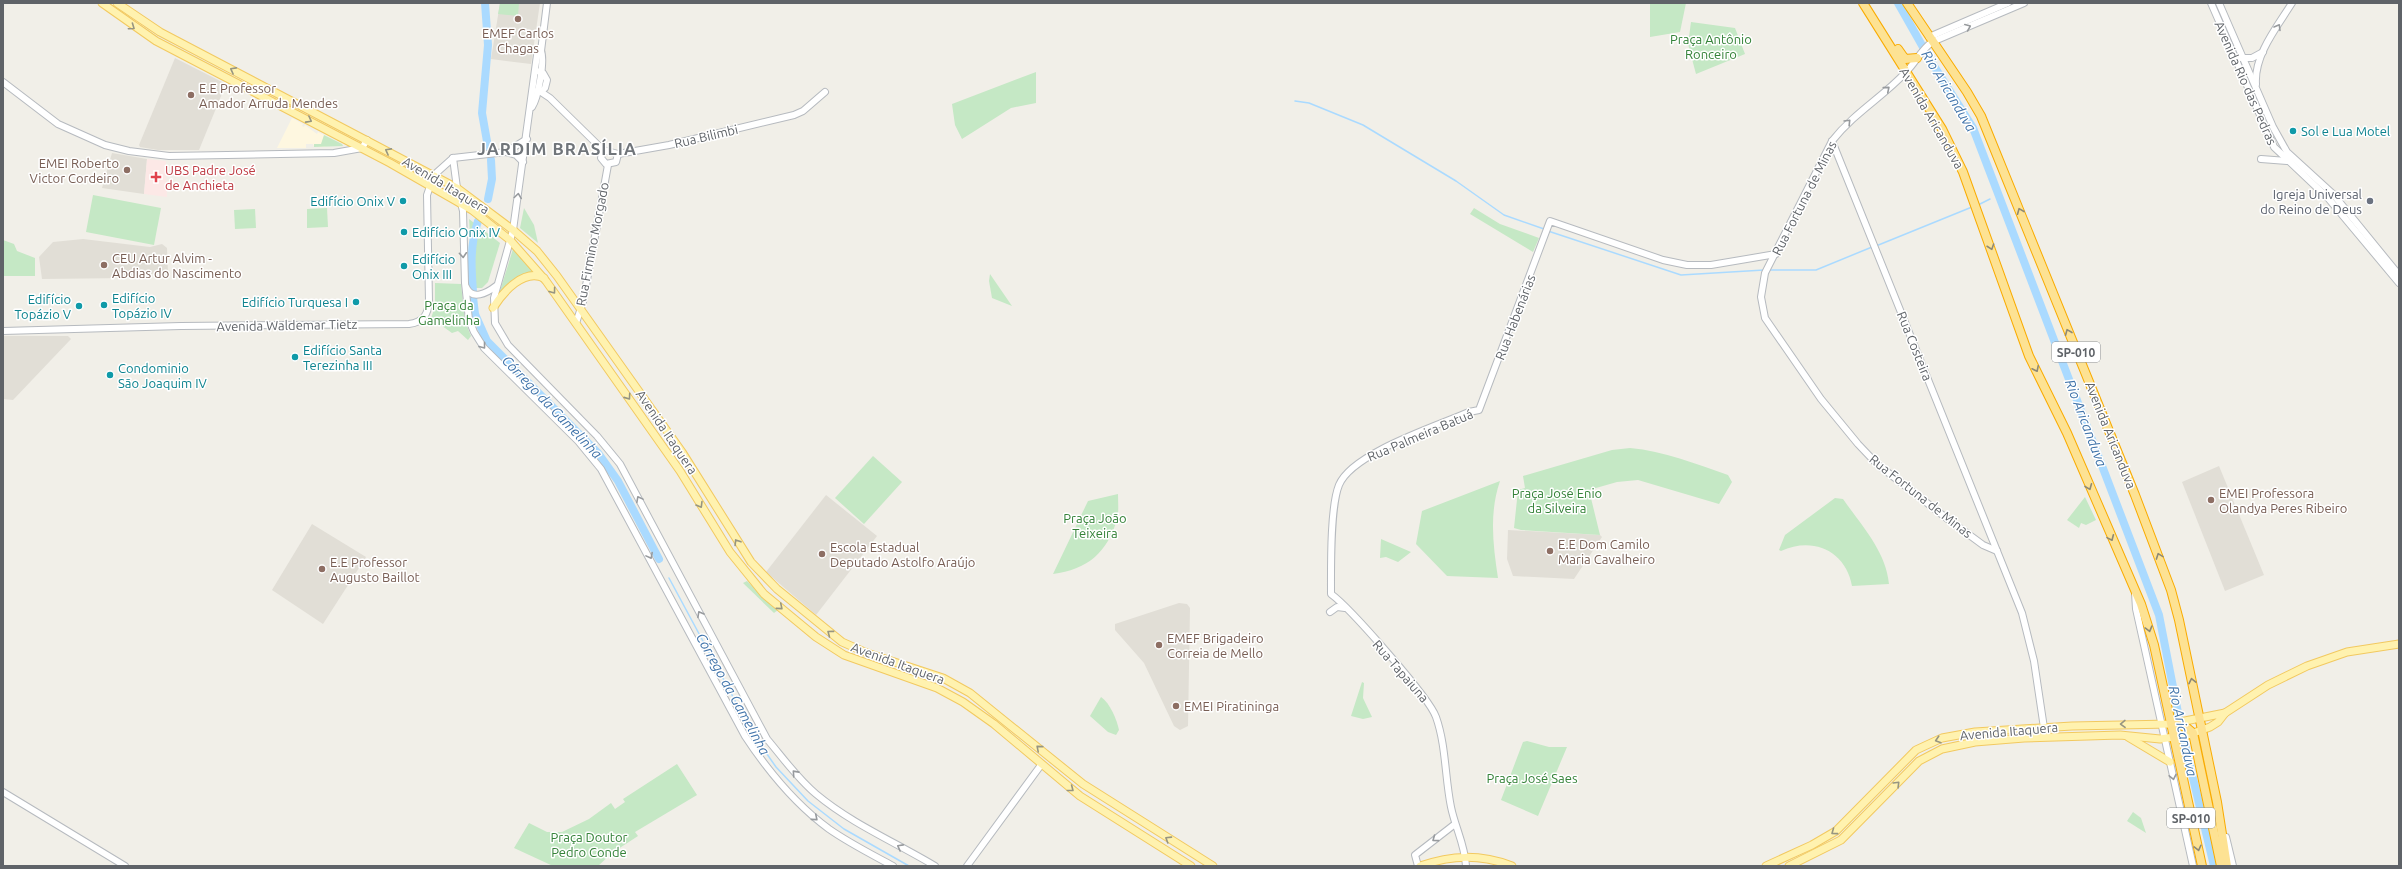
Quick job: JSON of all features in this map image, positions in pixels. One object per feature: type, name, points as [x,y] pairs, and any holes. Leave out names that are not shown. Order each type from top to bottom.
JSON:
[{"type":"highway","name":"Avenida Aricanduva","points":[[1863,3],[1949,142],[1973,195],[2029,356],[2066,433],[2141,604],[2149,628],[2172,724]]},
{"type":"highway","name":"Avenida Aricanduva","points":[[1907,3],[1967,92],[1981,116],[2147,524],[2178,615],[2217,802],[2227,866]]},
{"type":"highway","points":[[1874,22],[1884,29],[1905,59],[1914,62]]},
{"type":"highway","points":[[2172,724],[2189,730],[2221,866]]},
{"type":"highway","name":"SP-010","points":[[2172,724],[2172,738],[2202,866]]},
{"type":"main road","name":"Avenida Itaquera","points":[[102,3],[156,41],[431,185],[461,203],[510,240],[544,278],[680,470],[730,552],[764,594],[816,637],[844,655],[937,688],[964,702],[994,724],[1041,765],[1080,796],[1191,866]]},
{"type":"main road","name":"Avenida Itaquera","points":[[116,3],[160,32],[457,188],[513,230],[547,263],[580,304],[690,464],[747,557],[766,579],[842,642],[867,653],[943,678],[970,693],[1083,784],[1213,866]]},
{"type":"main road","points":[[493,308],[503,294],[519,281],[532,276],[544,278]]},
{"type":"main road","name":"Avenida Itaquera","points":[[2189,730],[2202,731],[2218,722],[2225,713],[2271,683],[2321,660],[2360,650],[2399,644]]},
{"type":"main road","name":"Avenida Itaquera","points":[[1789,866],[1841,840],[1920,761],[1942,750],[1975,742],[2124,735],[2172,738],[2189,730],[2200,720],[2212,715],[2225,713]]},
{"type":"main road","name":"Avenida Itaquera","points":[[1766,866],[1812,845],[1836,831],[1889,775],[1924,745],[1962,734],[2044,728],[2172,724]]},
{"type":"main road","points":[[2124,735],[2170,762]]},
{"type":"main road","points":[[1041,765],[1045,763],[1050,764],[1072,780],[1083,784]]},
{"type":"main road","points":[[1419,866],[1439,859],[1465,856],[1494,860],[1512,866]]},
{"type":"street","points":[[532,108],[541,91],[538,71],[538,55],[541,51],[547,3]]},
{"type":"street","points":[[1931,39],[2008,3]]},
{"type":"street","points":[[1931,39],[2024,3]]},
{"type":"street","name":"Avenida Rio das Pedras","points":[[2211,3],[2274,147],[2287,161],[2328,198],[2399,283]]},
{"type":"street","name":"Avenida Rio das Pedras","points":[[2219,3],[2278,138],[2291,157],[2333,194],[2399,275]]},
{"type":"street","points":[[2257,90],[2256,73],[2263,52],[2292,3]]},
{"type":"street","name":"Rua Fortuna de Minas","points":[[1931,39],[1906,72],[1855,115],[1832,141],[1764,276],[1761,298],[1762,311],[1772,330],[1821,399],[1858,444],[1877,464],[1983,545],[1997,551]]},
{"type":"street","points":[[2234,56],[2243,59],[2252,58],[2263,52]]},
{"type":"street","points":[[538,71],[534,82],[532,108],[513,230],[496,286],[493,308],[495,323],[502,338],[597,436],[620,464],[767,739],[783,759],[809,788],[839,812],[934,866]]},
{"type":"street","points":[[3,82],[58,124],[105,145],[129,151],[161,155],[334,153],[362,148],[367,140]]},
{"type":"street","points":[[534,82],[541,91],[603,150],[618,154],[616,162],[608,165],[601,158],[603,150]]},
{"type":"street","name":"Rua Bilimbi","points":[[618,154],[669,145],[794,115],[803,111],[825,92]]},
{"type":"street","points":[[2274,147],[2278,138]]},
{"type":"street","points":[[506,152],[527,139]]},
{"type":"street","name":"Rua Costeira","points":[[1832,141],[1997,551]]},
{"type":"street","points":[[434,175],[453,158],[506,152],[516,155],[523,162]]},
{"type":"street","points":[[453,158],[457,188],[463,211],[465,283],[469,320],[478,339],[495,360],[578,442],[601,469],[757,754],[786,789],[817,819],[842,838],[893,866]]},
{"type":"street","points":[[2261,159],[2287,161]]},
{"type":"street","name":"Rua Firmino Morgado","points":[[576,323],[608,165]]},
{"type":"street","name":"Avenida Waldemar Tietz","points":[[3,331],[414,323],[423,318],[428,311],[427,195],[434,175]]},
{"type":"street","name":"Rua Habenárias","points":[[1480,410],[1549,223],[1664,260],[1687,265],[1711,264],[1776,254]]},
{"type":"street","points":[[465,283],[468,291],[476,294],[485,293],[496,286]]},
{"type":"street","name":"Rua Palmeira Batuá","points":[[1331,594],[1335,505],[1339,484],[1349,470],[1366,457],[1469,412],[1480,410]]},
{"type":"street","points":[[1997,551],[2024,620],[2034,661],[2044,728]]},
{"type":"street","name":"Rua Tapaiuna","points":[[1331,594],[1403,672],[1433,710],[1439,729],[1455,824],[1465,856],[1466,866]]},
{"type":"street","points":[[1330,612],[1337,607],[1346,609]]},
{"type":"street","points":[[2172,738],[2170,762],[2193,866]]},
{"type":"street","points":[[967,866],[1041,765]]},
{"type":"street","points":[[3,792],[125,866]]},
{"type":"street","name":"Avenida Aricanduva","points":[[2217,802],[2233,866]]},
{"type":"street","points":[[1419,866],[1415,856],[1455,824]]},
{"type":"shaded area","name":"EMEF Carlos Chagas","points":[[500,3],[540,3],[531,64],[491,59]]},
{"type":"shaded area","name":"E.E Professor Amador Arruda Mendes","points":[[175,58],[226,84],[199,150],[158,150],[140,147],[139,145]]},
{"type":"shaded area","points":[[292,118],[303,124],[302,126],[304,127],[305,125],[317,134],[318,132],[330,138],[325,147],[314,147],[313,144],[306,144],[306,148],[277,148]]},
{"type":"shaded area","name":"EMEI Roberto Victor Cordeiro","points":[[112,153],[147,159],[144,194],[102,188]]},
{"type":"shaded area","name":"UBS Padre José de Anchieta","points":[[147,159],[166,161],[167,197],[144,194]]},
{"type":"shaded area","name":"CEU Artur Alvim - Abdias do Nascimento","points":[[83,239],[150,247],[162,244],[167,248],[168,273],[130,275],[127,278],[42,279],[39,257],[53,242]]},
{"type":"shaded area","points":[[3,336],[68,336],[71,339],[13,400],[3,399]]},
{"type":"shaded area","points":[[2219,466],[2264,575],[2225,591],[2182,482]]},
{"type":"shaded area","name":"Escola Estadual Deputado Astolfo Araújo","points":[[826,495],[877,536],[816,615],[766,572]]},
{"type":"shaded area","name":"E.E Professor Augusto Baillot","points":[[312,524],[366,557],[323,624],[272,590]]},
{"type":"shaded area","name":"E.E Dom Camilo Maria Cavalheiro","points":[[1508,530],[1600,535],[1602,537],[1574,579],[1513,576],[1507,559]]},
{"type":"shaded area","name":"EMEF Brigadeiro Correia de Mello","points":[[1179,603],[1187,604],[1190,608],[1188,726],[1180,730],[1174,726],[1144,663],[1115,630],[1115,624]]},
{"type":"green space","points":[[500,3],[519,3],[518,16],[498,14]]},
{"type":"green space","points":[[1650,3],[1686,3],[1680,32],[1650,37]]},
{"type":"green space","name":"Praça Antônio Ronceiro","points":[[1691,22],[1735,28],[1745,54],[1696,74],[1688,44]]},
{"type":"green space","points":[[1036,72],[1036,103],[1011,108],[962,139],[955,125],[952,104]]},
{"type":"green space","points":[[324,135],[342,144],[343,146],[314,147],[314,144],[321,144]]},
{"type":"green space","points":[[93,195],[161,208],[154,245],[86,232]]},
{"type":"green space","points":[[327,208],[328,227],[307,228],[307,209]]},
{"type":"green space","points":[[524,208],[534,225],[538,243],[520,228]]},
{"type":"green space","points":[[1474,208],[1500,224],[1539,238],[1533,252],[1470,214]]},
{"type":"green space","points":[[255,209],[256,228],[235,229],[234,210]]},
{"type":"green space","points":[[469,219],[500,243],[488,282],[482,288],[476,288],[473,284]]},
{"type":"green space","points":[[3,240],[14,244],[17,251],[35,258],[35,276],[3,276]]},
{"type":"green space","points":[[513,249],[534,272],[521,275],[499,294]]},
{"type":"green space","points":[[990,274],[1012,306],[992,298],[989,281]]},
{"type":"green space","name":"Praça da Gamelinha","points":[[435,283],[461,284],[465,321],[471,336],[468,340],[458,331],[452,333],[431,318],[435,307]]},
{"type":"green space","name":"Praça José Enio da Silveira","points":[[1630,448],[1655,452],[1692,462],[1728,475],[1732,482],[1719,504],[1638,480],[1617,482],[1589,490],[1600,535],[1521,530],[1514,528],[1518,490],[1525,488],[1523,476],[1612,450]]},
{"type":"green space","points":[[873,456],[902,482],[864,524],[835,498]]},
{"type":"green space","points":[[1500,481],[1494,505],[1493,517],[1498,578],[1447,576],[1416,544],[1422,511]]},
{"type":"green space","name":"Praça João Teixeira","points":[[1118,494],[1117,519],[1113,531],[1102,550],[1086,564],[1065,572],[1053,574],[1088,501]]},
{"type":"green space","points":[[2085,497],[2096,520],[2086,525],[2081,523],[2079,528],[2067,520]]},
{"type":"green space","points":[[1835,498],[1843,499],[1872,539],[1883,560],[1889,584],[1852,586],[1849,574],[1843,564],[1826,550],[1816,546],[1805,545],[1781,551],[1779,550],[1785,535]]},
{"type":"green space","points":[[1381,539],[1411,552],[1398,562],[1386,557],[1380,558]]},
{"type":"green space","points":[[747,581],[778,610],[774,613],[743,583]]},
{"type":"green space","points":[[1362,682],[1364,683],[1363,698],[1372,717],[1363,719],[1351,716]]},
{"type":"green space","points":[[1101,697],[1110,707],[1115,717],[1119,730],[1116,735],[1108,732],[1090,716]]},
{"type":"green space","name":"Praça José Saes","points":[[1527,741],[1549,747],[1567,747],[1538,816],[1501,800],[1523,742]]},
{"type":"green space","name":"Praça Doutor Pedro Conde","points":[[677,764],[697,795],[635,832],[638,836],[612,853],[598,866],[553,866],[514,848],[529,823],[547,832],[562,832],[589,819],[611,803],[615,809],[625,802],[623,799]]},
{"type":"green space","points":[[2133,812],[2141,818],[2146,833],[2127,821]]},
{"type":"waterway","points":[[485,3],[488,45],[482,113],[488,147]]},
{"type":"waterway","name":"Rio Aricanduva","points":[[1898,3],[1932,63],[1973,128],[2159,615],[2181,728],[2214,866]]},
{"type":"waterway","points":[[1295,101],[1309,103],[1363,125],[1456,181],[1504,215],[1544,229]]},
{"type":"waterway","points":[[488,199],[492,179],[491,160]]},
{"type":"waterway","points":[[1978,205],[1990,199]]},
{"type":"waterway","points":[[1876,246],[1972,207]]},
{"type":"waterway","name":"Córrego da Gamelinha","points":[[473,291],[472,256],[475,230],[478,221]]},
{"type":"waterway","points":[[1548,231],[1681,275],[1764,270]]},
{"type":"waterway","points":[[1768,270],[1816,270],[1872,247]]},
{"type":"waterway","name":"Córrego da Gamelinha","points":[[473,297],[475,314],[487,341],[598,453],[618,481],[659,559]]},
{"type":"waterway","name":"Córrego da Gamelinha","points":[[669,578],[753,734],[776,767],[808,801],[844,829],[909,866]]},
{"type":"place","name":"EMEF Carlos Chagas","points":[[518,19]]},
{"type":"place","name":"E.E Professor Amador Arruda Mendes","points":[[191,95]]},
{"type":"place","name":"Sol e Lua Motel","points":[[2293,131]]},
{"type":"place","name":"EMEI Roberto Victor Cordeiro","points":[[127,170]]},
{"type":"place","name":"UBS Padre José de Anchieta","points":[[156,177]]},
{"type":"place","name":"Edifício Onix V","points":[[403,201]]},
{"type":"place","name":"Igreja Universal do Reino de Deus","points":[[2370,201]]},
{"type":"place","name":"Edifício Onix IV","points":[[404,232]]},
{"type":"place","name":"CEU Artur Alvim - Abdias do Nascimento","points":[[104,265]]},
{"type":"place","name":"Edifício Onix III","points":[[404,266]]},
{"type":"place","name":"Edifício Turquesa I","points":[[356,302]]},
{"type":"place","name":"Edifício Topázio IV","points":[[104,305]]},
{"type":"place","name":"Edifício Topázio V","points":[[79,306]]},
{"type":"place","name":"Edifício Santa Terezinha III","points":[[295,357]]},
{"type":"place","name":"Condominio São Joaquim IV","points":[[110,375]]},
{"type":"place","name":"EMEI Professora Olandya Peres Ribeiro","points":[[2211,500]]},
{"type":"place","name":"E.E Dom Camilo Maria Cavalheiro","points":[[1550,551]]},
{"type":"place","name":"Escola Estadual Deputado Astolfo Araújo","points":[[822,554]]},
{"type":"place","name":"E.E Professor Augusto Baillot","points":[[322,569]]},
{"type":"place","name":"EMEF Brigadeiro Correia de Mello","points":[[1159,645]]},
{"type":"place","name":"EMEI Piratininga","points":[[1176,706]]},
{"type":"district","name":"JARDIM BRASÍLIA","points":[[557,148]]}]
